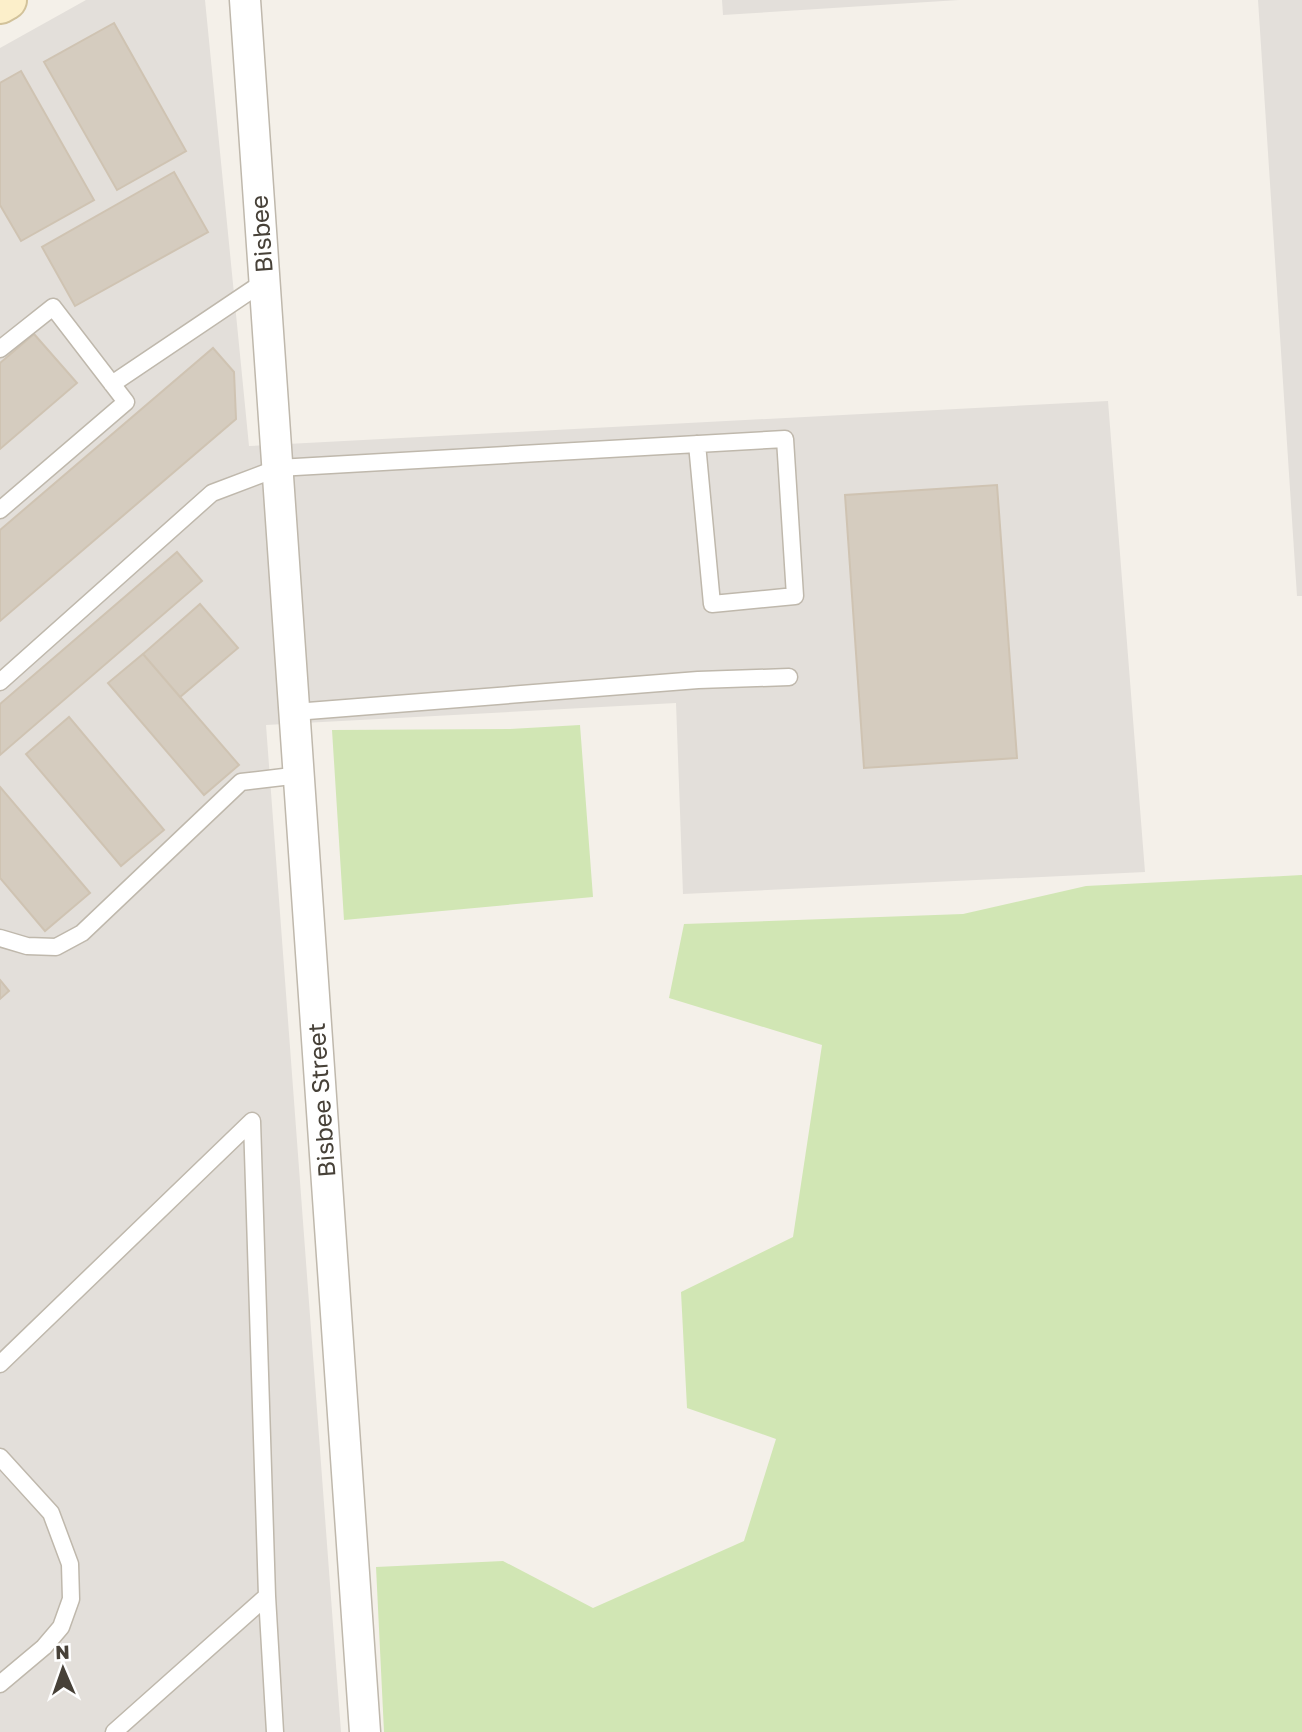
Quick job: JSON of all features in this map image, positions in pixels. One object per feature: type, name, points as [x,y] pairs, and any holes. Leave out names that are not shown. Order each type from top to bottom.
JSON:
[{"type":"main road","points":[[0,4],[7,0]]},
{"type":"street","name":"Bisbee","points":[[245,0],[278,468]]},
{"type":"street","name":"Bisbee Street","points":[[278,468],[365,1732]]},
{"type":"lane","points":[[112,384],[265,281]]},
{"type":"lane","points":[[0,349],[53,307],[126,402],[0,510]]},
{"type":"lane","points":[[0,682],[212,493],[278,468],[697,444],[785,439],[795,596],[712,604],[697,444]]},
{"type":"lane","points":[[295,712],[698,680],[789,677]]},
{"type":"lane","points":[[0,938],[27,946],[56,947],[82,933],[241,782],[299,775]]},
{"type":"lane","points":[[0,1364],[252,1121],[267,1596],[275,1732]]},
{"type":"lane","points":[[0,1457],[51,1513],[70,1564],[71,1599],[61,1627],[53,1637],[0,1684]]},
{"type":"lane","points":[[114,1732],[267,1596]]},
{"type":"shaded area","points":[[86,0],[205,0],[249,446],[1108,401],[1145,872],[683,894],[676,703],[266,725],[341,1732],[0,1732],[0,48]]},
{"type":"shaded area","points":[[722,0],[959,0],[723,15]]},
{"type":"shaded area","points":[[1258,0],[1302,0],[1302,596],[1297,596]]},
{"type":"green space","points":[[580,725],[593,897],[344,920],[332,730],[510,729]]},
{"type":"green space","points":[[1302,875],[1302,1732],[384,1732],[376,1567],[503,1561],[593,1608],[744,1541],[776,1439],[687,1408],[681,1292],[793,1237],[822,1045],[669,998],[684,924],[963,914],[1086,886]]},
{"type":"building","points":[[114,23],[186,151],[117,190],[44,62]]},
{"type":"building","points":[[21,71],[94,200],[21,241],[0,205],[0,83]]},
{"type":"building","points":[[174,172],[208,232],[75,306],[42,247]]},
{"type":"building","points":[[34,334],[77,383],[0,449],[0,363]]},
{"type":"building","points":[[213,348],[234,372],[236,419],[0,621],[0,530]]},
{"type":"building","points":[[997,485],[1017,758],[864,768],[845,495]]},
{"type":"building","points":[[177,552],[202,581],[0,755],[0,704]]},
{"type":"building","points":[[200,604],[238,648],[180,697],[143,654]]},
{"type":"building","points":[[143,654],[239,765],[204,795],[108,683]]},
{"type":"building","points":[[69,717],[164,830],[121,866],[26,754]]},
{"type":"building","points":[[0,787],[90,893],[45,931],[0,878]]},
{"type":"building","points":[[0,980],[9,991],[0,999]]}]
